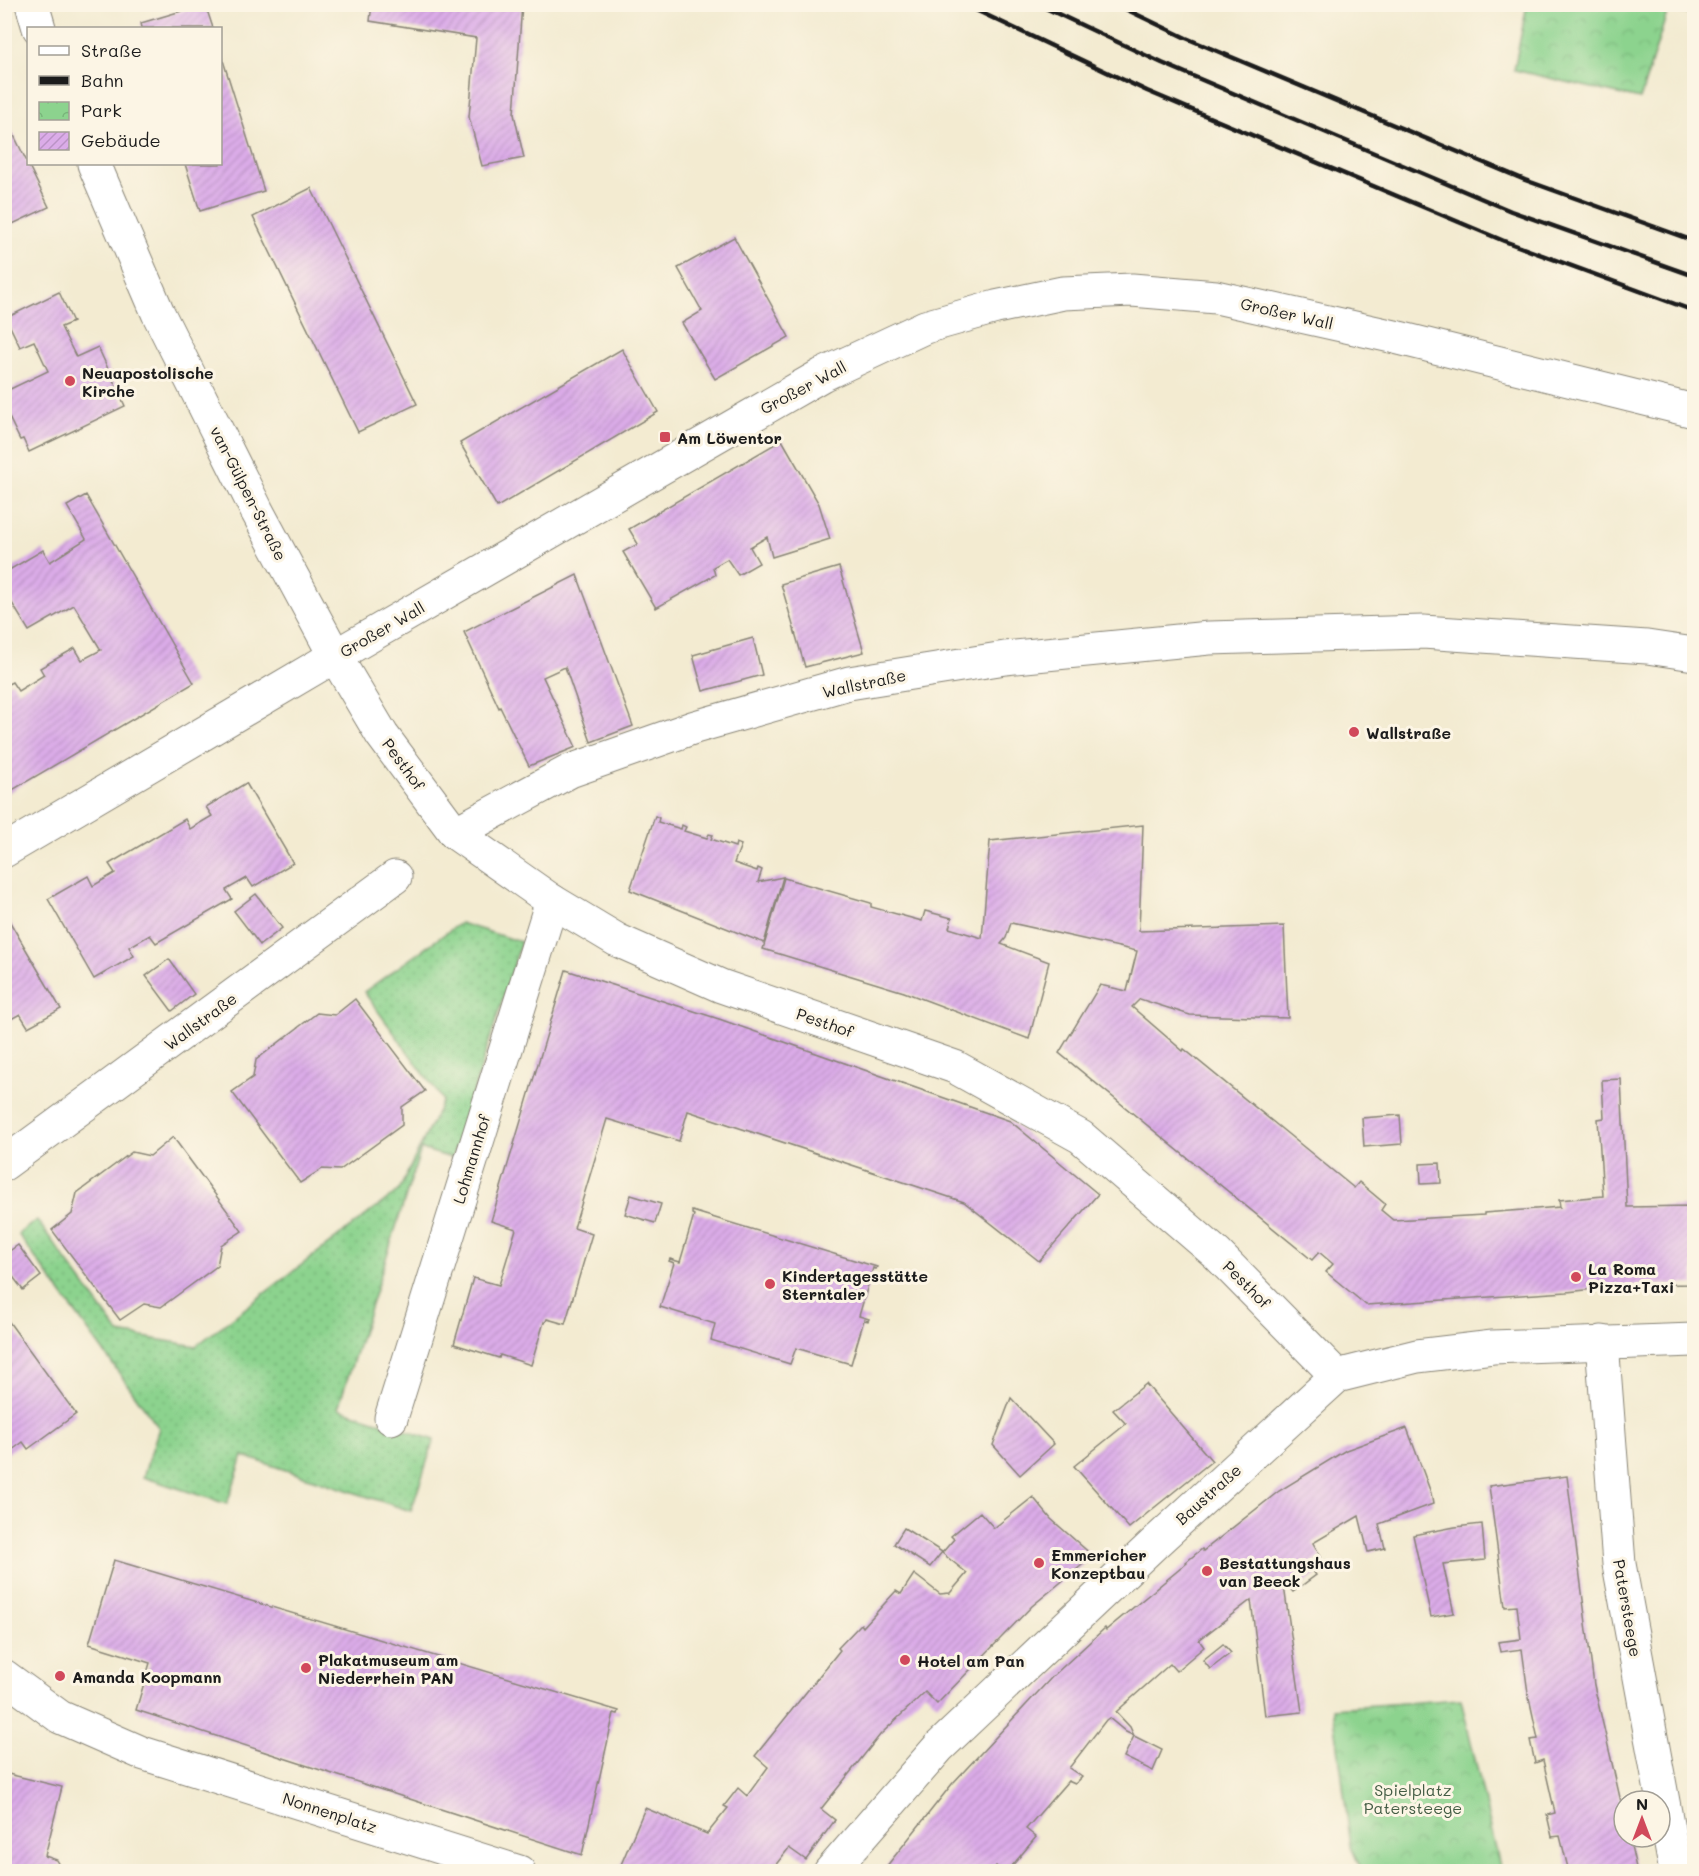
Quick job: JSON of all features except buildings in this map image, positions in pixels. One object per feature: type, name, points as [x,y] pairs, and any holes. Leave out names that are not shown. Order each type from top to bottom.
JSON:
[{"type":"street","points":[[32,4],[39,27]]},
{"type":"street","name":"van-Gülpen-Straße","points":[[94,165],[158,313],[257,511],[335,656]]},
{"type":"street","name":"Großer Wall","points":[[4,851],[335,656],[822,375],[925,327],[996,307],[1063,293],[1132,290],[1216,297],[1395,337],[1695,411]]},
{"type":"street","name":"Wallstraße","points":[[455,833],[570,771],[695,727],[849,683],[1005,658],[1209,638],[1423,632],[1647,647],[1695,654]]},
{"type":"street","name":"Pesthof","points":[[335,656],[382,735],[455,833],[552,901],[617,940],[721,986],[955,1067],[1081,1137],[1217,1254],[1338,1376]]},
{"type":"street","name":"Wallstraße","points":[[4,1164],[395,877]]},
{"type":"street","name":"Lohmannhof","points":[[391,1418],[552,901]]},
{"type":"street","name":"Baustraße","points":[[830,1872],[939,1747],[1148,1549],[1338,1376],[1417,1356],[1493,1347],[1695,1340]]},
{"type":"street","name":"Patersteege","points":[[1602,1342],[1619,1564],[1676,1872]]},
{"type":"street","name":"Nonnenplatz","points":[[4,1676],[60,1717],[142,1753],[519,1872]]},
{"type":"green space","points":[[1527,5],[1694,5],[1694,15],[1668,10],[1640,99],[1514,70]]},
{"type":"green space","points":[[460,923],[521,942],[452,1158],[421,1149],[338,1408],[434,1440],[411,1511],[243,1456],[227,1504],[143,1477],[159,1428],[18,1234],[37,1220],[119,1333],[196,1346],[399,1190],[443,1100],[364,992]]},
{"type":"green space","name":"Spielplatz Patersteege","points":[[1461,1699],[1501,1871],[1362,1871],[1351,1847],[1333,1708]]},
{"type":"railway","points":[[963,4],[1147,91],[1504,241],[1694,311]]},
{"type":"railway","points":[[1037,4],[1162,63],[1511,211],[1694,276]]},
{"type":"railway","points":[[1115,4],[1186,38],[1525,180],[1694,241]]},
{"type":"place","name":"Neuapostolische Kirche","points":[[70,381]]},
{"type":"place","name":"Am Löwentor","points":[[665,437]]},
{"type":"place","name":"Wallstraße","points":[[1354,732]]},
{"type":"place","name":"La Roma Pizza+Taxi","points":[[1576,1277]]},
{"type":"place","name":"Kindertagesstätte Sterntaler","points":[[770,1284]]},
{"type":"place","name":"Emmericher Konzeptbau","points":[[1039,1563]]},
{"type":"place","name":"Bestattungshaus van Beeck","points":[[1207,1571]]},
{"type":"place","name":"Hotel am Pan","points":[[905,1660]]},
{"type":"place","name":"Plakatmuseum am Niederrhein PAN","points":[[306,1668]]},
{"type":"place","name":"Amanda Koopmann","points":[[60,1676]]}]
